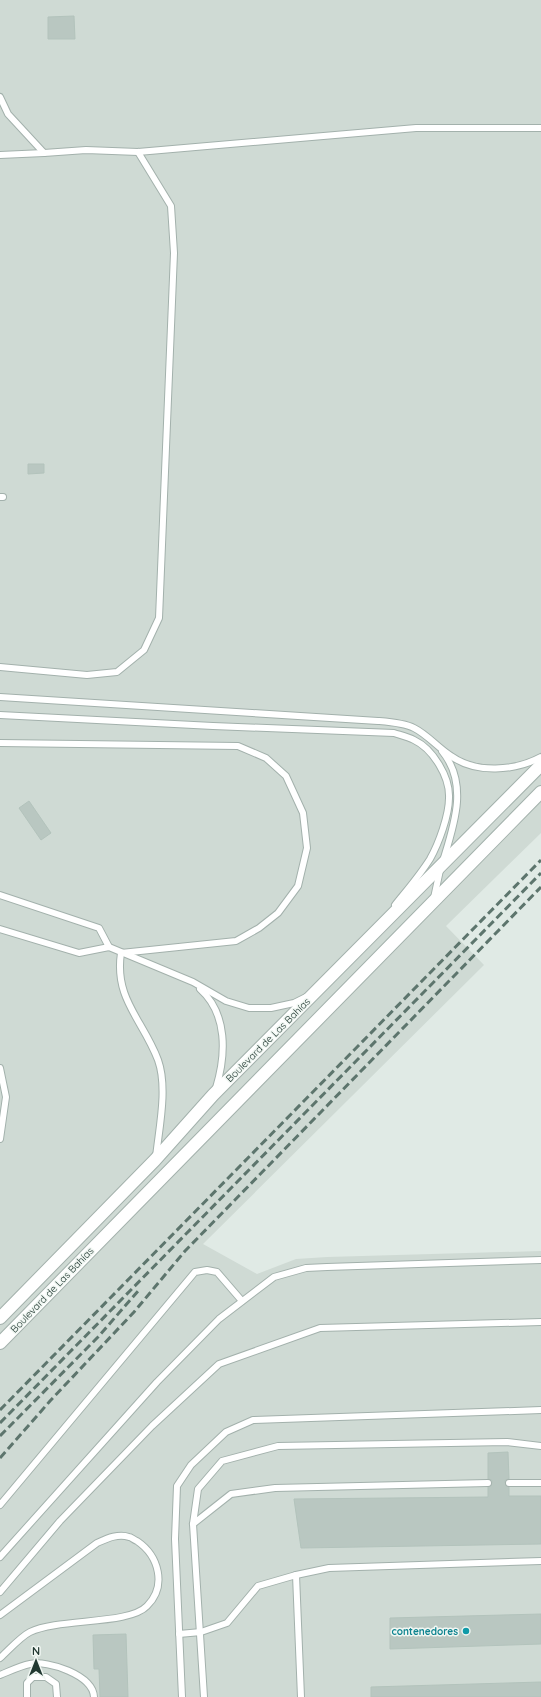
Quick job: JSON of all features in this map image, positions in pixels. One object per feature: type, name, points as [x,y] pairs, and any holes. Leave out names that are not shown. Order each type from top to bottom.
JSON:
[{"type":"street","name":"Boulevard de Las Bahías","points":[[0,1318],[155,1160],[213,1095],[541,765]]},
{"type":"street","name":"Boulevard de Las Bahías","points":[[0,1343],[330,1009],[433,901],[541,792]]},
{"type":"lane","points":[[0,97],[8,114],[44,153]]},
{"type":"lane","points":[[0,155],[86,150],[138,152],[416,128],[541,128]]},
{"type":"lane","points":[[0,667],[87,675],[117,672],[144,650],[159,618],[174,253],[171,206],[138,152]]},
{"type":"lane","points":[[0,697],[378,721],[414,728],[451,756],[476,766],[504,768],[518,766],[541,757]]},
{"type":"lane","points":[[0,715],[213,726],[394,733],[415,740]]},
{"type":"lane","points":[[346,961],[414,882],[431,857],[444,826],[450,797],[446,779],[436,760],[426,749],[415,740],[378,721]]},
{"type":"lane","points":[[433,741],[445,755],[451,766],[455,777],[458,795],[453,827],[433,901]]},
{"type":"lane","points":[[0,743],[238,746],[266,758],[286,776],[303,813],[307,848],[298,886],[278,913],[259,928],[236,941],[121,953]]},
{"type":"lane","points":[[0,895],[99,928],[109,947],[193,982],[226,1001],[249,1008],[272,1008],[294,1003],[317,991]]},
{"type":"lane","points":[[0,929],[79,953],[109,947]]},
{"type":"lane","points":[[121,953],[119,967],[120,982],[128,1003],[141,1024],[158,1061],[162,1090],[155,1160]]},
{"type":"lane","points":[[193,982],[206,995],[216,1009],[221,1028],[222,1068],[213,1095]]},
{"type":"lane","points":[[0,1068],[6,1097],[0,1139]]},
{"type":"lane","points":[[0,1557],[157,1382],[220,1319],[274,1277],[306,1268],[541,1260]]},
{"type":"lane","points":[[0,1505],[194,1272],[207,1270],[217,1272],[242,1301]]},
{"type":"lane","points":[[0,1592],[60,1521],[152,1426],[219,1364],[320,1328],[541,1322]]},
{"type":"lane","points":[[182,1697],[175,1539],[177,1486],[191,1465],[226,1432],[253,1420],[541,1410]]},
{"type":"lane","points":[[204,1697],[193,1524],[198,1489],[222,1461],[278,1446],[507,1442],[541,1446]]},
{"type":"lane","points":[[193,1524],[231,1494],[275,1488],[488,1483]]},
{"type":"lane","points":[[509,1483],[541,1483]]},
{"type":"lane","points":[[0,1615],[97,1543],[114,1536],[129,1536],[146,1547],[154,1559],[158,1572],[156,1596],[146,1607],[132,1615],[54,1625],[29,1632],[0,1658]]},
{"type":"lane","points":[[179,1634],[201,1632],[227,1623],[258,1586],[296,1575],[329,1568],[541,1561]]},
{"type":"lane","points":[[296,1575],[302,1697]]},
{"type":"lane","points":[[0,1675],[31,1664],[56,1666],[85,1681],[94,1694],[94,1697]]},
{"type":"lane","points":[[27,1697],[27,1683],[33,1676],[46,1677],[56,1684],[56,1697]]},
{"type":"shaded area","points":[[0,0],[541,0],[541,833],[446,926],[484,965],[203,1244],[257,1274],[296,1259],[541,1251],[541,1697],[0,1697]]},
{"type":"building","points":[[74,16],[75,39],[48,39],[48,17]]},
{"type":"building","points":[[28,464],[44,464],[44,473],[28,474]]},
{"type":"building","points":[[29,801],[51,833],[41,840],[19,808]]},
{"type":"building","points":[[508,1452],[509,1479],[505,1480],[505,1483],[509,1487],[509,1496],[541,1496],[541,1544],[301,1548],[294,1499],[488,1497],[488,1487],[492,1483],[492,1480],[488,1479],[488,1453]]},
{"type":"building","name":"contenedores","points":[[541,1614],[541,1644],[390,1649],[390,1618]]},
{"type":"building","points":[[126,1634],[128,1697],[100,1697],[99,1669],[94,1669],[93,1635]]},
{"type":"building","points":[[541,1682],[541,1697],[371,1697],[371,1687]]},
{"type":"railway","points":[[0,1410],[541,860]]},
{"type":"railway","points":[[0,1423],[541,873]]},
{"type":"railway","points":[[0,1458],[50,1401],[134,1312],[185,1251],[541,887]]},
{"type":"railway","points":[[0,1436],[98,1337],[139,1290]]},
{"type":"place","name":"contenedores","points":[[466,1631]]}]
